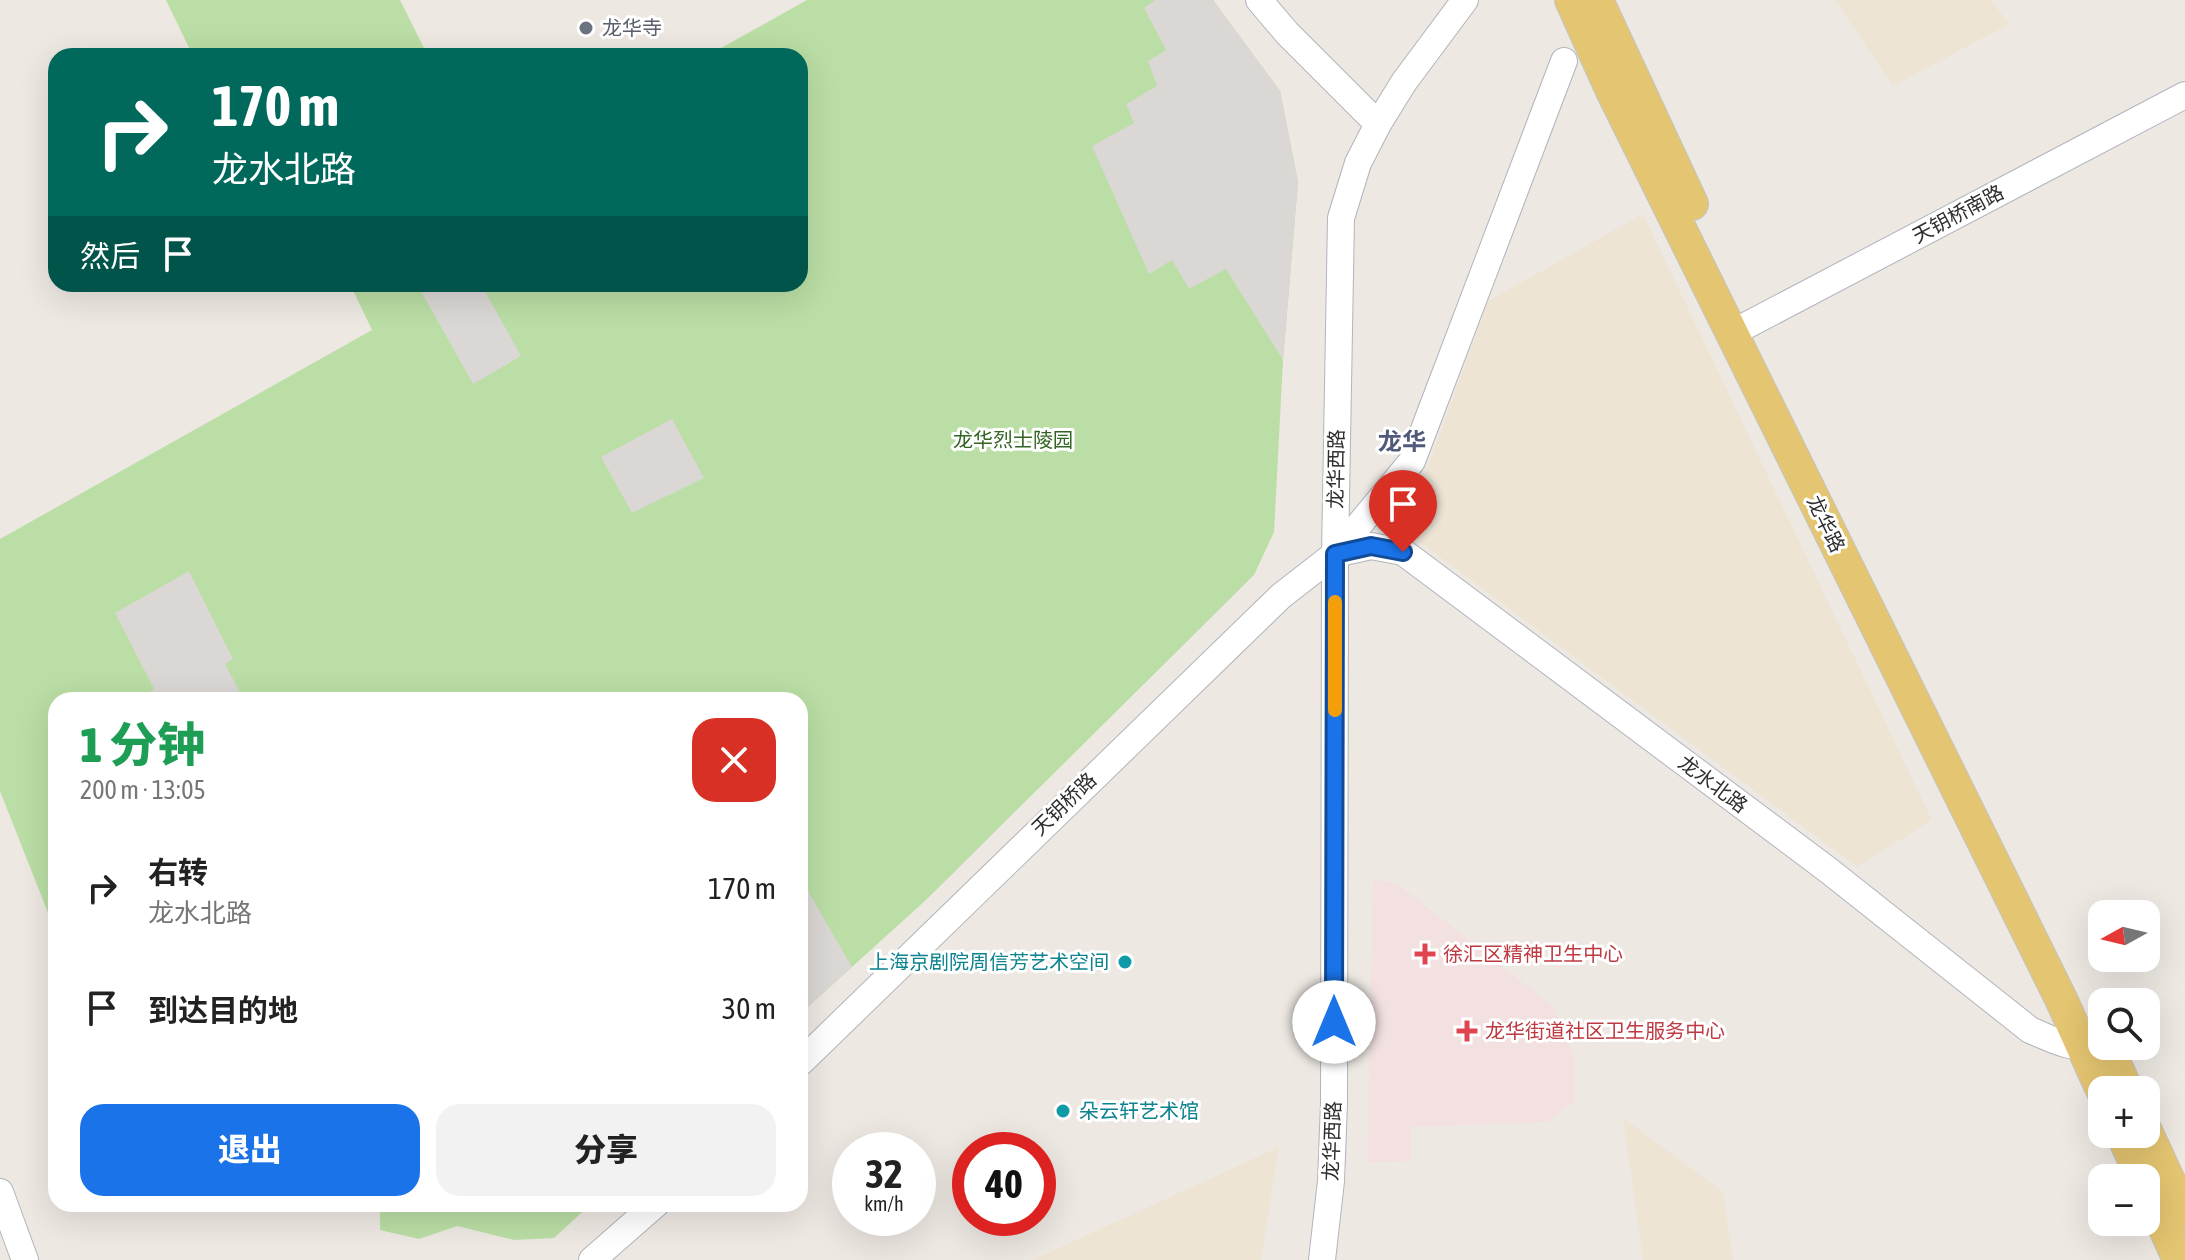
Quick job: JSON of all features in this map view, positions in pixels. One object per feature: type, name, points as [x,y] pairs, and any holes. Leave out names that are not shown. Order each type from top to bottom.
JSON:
[{"type":"main road","name":"龙华路","points":[[1571,0],[1612,91],[1741,328],[2081,990],[2088,1011]]},
{"type":"main road","name":"龙华路","points":[[1597,0],[1741,328],[2088,1022]]},
{"type":"main road","points":[[2154,1148],[2185,1215]]},
{"type":"main road","points":[[2160,1218],[2179,1260]]},
{"type":"street","points":[[1259,0],[1287,33],[1378,124]]},
{"type":"street","name":"龙华西路","points":[[1322,1260],[1331,1181],[1334,1103],[1335,554],[1341,218],[1358,163],[1378,124],[1404,82],[1465,0]]},
{"type":"street","name":"天钥桥路","points":[[808,1055],[1270,607],[1335,554],[1412,461],[1564,61]]},
{"type":"street","name":"天钥桥南路","points":[[1741,328],[2185,95]]},
{"type":"street","name":"龙水北路","points":[[1335,554],[1371,546],[1403,552],[1828,870],[2030,1030],[2061,1043],[2088,1042]]},
{"type":"street","points":[[0,1192],[25,1260]]},
{"type":"street","points":[[592,1260],[647,1212]]},
{"type":"shaded area","points":[[1155,0],[1213,0],[1280,91],[1298,182],[1283,360],[1226,269],[1189,289],[1172,260],[1149,274],[1092,146],[1134,123],[1126,104],[1157,86],[1148,61],[1166,50],[1144,8]]},
{"type":"shaded area","points":[[1835,0],[1991,0],[2009,24],[1893,86]]},
{"type":"shaded area","points":[[1643,214],[1932,820],[1857,867],[1405,531],[1488,301]]},
{"type":"shaded area","points":[[421,292],[485,292],[521,356],[473,384]]},
{"type":"shaded area","points":[[672,419],[704,478],[632,513],[601,457]]},
{"type":"shaded area","points":[[189,571],[233,659],[225,664],[240,692],[150,692],[154,689],[115,613]]},
{"type":"shaded area","name":"龙华街道社区卫生服务中心","points":[[1373,879],[1398,884],[1554,1007],[1574,1054],[1575,1100],[1549,1122],[1410,1127],[1410,1161],[1367,1163]]},
{"type":"shaded area","points":[[808,891],[852,967],[808,1006]]},
{"type":"shaded area","points":[[1623,1118],[1723,1192],[1733,1260],[1643,1260]]},
{"type":"shaded area","points":[[1279,1147],[1261,1260],[1033,1260]]},
{"type":"green space","points":[[166,0],[400,0],[424,48],[189,48]]},
{"type":"green space","name":"龙华烈士陵园","points":[[807,0],[1213,0],[1280,91],[1298,182],[1283,360],[1274,532],[1254,575],[927,899],[808,1007],[808,692],[48,692],[48,913],[0,791],[0,539],[372,330],[354,292],[808,292],[808,48],[721,48]]},
{"type":"green space","points":[[380,1212],[582,1212],[554,1238],[514,1240],[457,1226],[419,1239],[380,1230]]},
{"type":"slow traffic","points":[[1335,602],[1335,710]]},
{"type":"place","name":"龙华寺","points":[[586,28]]},
{"type":"place","name":"徐汇区精神卫生中心","points":[[1425,954]]},
{"type":"place","name":"上海京剧院周信芳艺术空间","points":[[1125,962]]},
{"type":"place","name":"龙华街道社区卫生服务中心","points":[[1467,1031]]},
{"type":"place","name":"朵云轩艺术馆","points":[[1063,1111]]},
{"type":"district","name":"龙华","points":[[1402,442]]},
{"type":"route","points":[[1334,1022],[1335,554],[1371,546],[1403,552]]}]
